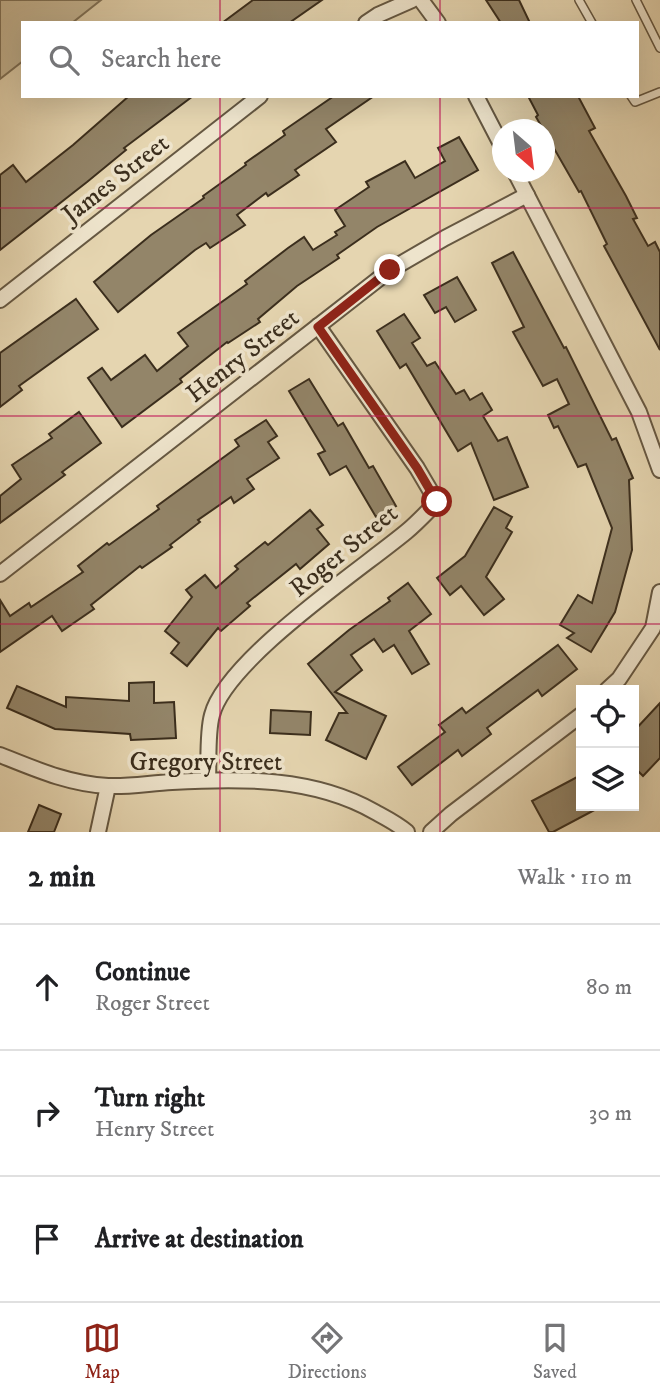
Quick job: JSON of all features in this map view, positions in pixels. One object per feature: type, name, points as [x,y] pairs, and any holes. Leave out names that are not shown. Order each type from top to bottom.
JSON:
[{"type":"street","points":[[369,21],[412,0]]},
{"type":"street","points":[[421,0],[437,21]]},
{"type":"street","name":"James Street","points":[[0,300],[257,98]]},
{"type":"street","points":[[477,98],[492,128]]},
{"type":"street","points":[[520,182],[639,412],[660,470]]},
{"type":"street","name":"Henry Street","points":[[0,574],[390,270],[527,195]]},
{"type":"street","name":"Roger Street","points":[[208,780],[212,715],[226,689],[247,662],[303,613],[408,530],[437,502],[417,468],[318,327]]},
{"type":"street","points":[[612,685],[657,629],[660,592]]},
{"type":"street","points":[[430,832],[576,719]]},
{"type":"street","name":"Gregory Street","points":[[0,755],[63,780],[108,786],[208,780],[284,783],[323,789],[356,801],[407,832]]},
{"type":"street","points":[[98,832],[108,786]]},
{"type":"lane","points":[[579,0],[591,21]]},
{"type":"lane","points":[[636,0],[660,48]]},
{"type":"lane","points":[[632,98],[635,102],[660,92]]},
{"type":"shaded area","points":[[0,0],[101,0],[75,21],[21,21],[21,63],[0,79]]},
{"type":"building","points":[[253,0],[322,0],[292,21],[225,21]]},
{"type":"building","points":[[486,0],[519,0],[529,21],[500,21]]},
{"type":"building","points":[[127,98],[190,98],[124,148],[126,150],[0,250],[0,175],[13,165],[26,182]]},
{"type":"building","points":[[331,98],[371,98],[326,129],[336,142],[295,170],[299,175],[268,196],[266,193],[237,215],[245,225],[210,248],[206,243],[195,250],[118,312],[94,282],[151,235],[285,135],[283,131]]},
{"type":"building","points":[[529,98],[579,98],[595,128],[589,131],[637,218],[633,219],[648,246],[655,242],[660,252],[660,350],[604,246],[607,244],[581,191],[579,192],[555,150],[555,119],[536,117],[538,115]]},
{"type":"building","points":[[459,137],[478,170],[377,227],[337,255],[339,258],[297,286],[258,319],[260,322],[227,342],[180,379],[182,382],[122,427],[88,378],[102,368],[111,380],[145,355],[157,371],[188,346],[178,333],[247,284],[245,281],[288,248],[304,237],[313,250],[337,235],[335,232],[345,226],[335,210],[369,187],[366,182],[405,161],[415,178],[445,161],[438,148]]},
{"type":"building","points":[[513,252],[564,348],[566,347],[612,440],[616,438],[633,478],[629,480],[632,550],[615,612],[591,652],[567,638],[574,633],[560,625],[578,595],[592,603],[612,528],[586,464],[578,467],[558,426],[554,428],[548,415],[569,404],[557,379],[543,386],[513,332],[524,327],[492,263]]},
{"type":"building","points":[[457,277],[476,310],[455,322],[446,307],[435,313],[424,295]]},
{"type":"building","points":[[76,299],[98,329],[19,386],[22,390],[0,407],[0,353]]},
{"type":"building","points":[[404,314],[420,338],[412,343],[427,366],[435,362],[456,394],[464,390],[470,400],[482,393],[492,410],[483,416],[498,441],[507,437],[528,487],[494,500],[471,443],[458,451],[406,364],[400,368],[377,331]]},
{"type":"building","points":[[309,379],[338,426],[343,423],[369,468],[373,466],[396,506],[376,517],[346,466],[330,475],[318,454],[325,451],[289,391]]},
{"type":"building","points":[[79,412],[101,443],[62,472],[65,475],[0,523],[0,496],[21,479],[12,465],[52,438],[49,434]]},
{"type":"building","points":[[266,420],[277,436],[268,442],[279,458],[247,479],[254,489],[234,503],[231,497],[198,520],[200,522],[170,545],[172,547],[142,568],[140,566],[91,605],[94,609],[62,631],[52,616],[0,652],[0,600],[10,616],[29,603],[31,607],[83,572],[78,566],[107,543],[109,545],[159,509],[157,506],[239,446],[235,440]]},
{"type":"building","points":[[494,507],[512,517],[506,528],[512,532],[486,577],[504,599],[484,615],[461,586],[450,595],[437,578],[465,556]]},
{"type":"building","points":[[310,510],[323,525],[317,529],[329,544],[300,569],[296,564],[247,603],[250,606],[221,631],[218,628],[187,666],[171,653],[179,643],[165,631],[192,597],[186,590],[205,575],[216,588],[238,569],[235,566],[265,542],[268,545]]},
{"type":"building","points":[[408,583],[431,614],[409,631],[429,664],[412,674],[394,645],[383,652],[374,639],[351,655],[362,670],[335,692],[386,716],[366,759],[326,740],[339,713],[347,713],[308,664],[390,601],[388,598]]},
{"type":"building","points":[[558,645],[577,669],[542,696],[538,690],[487,728],[491,734],[462,756],[458,750],[412,785],[398,767],[445,732],[439,725],[462,708],[466,713]]},
{"type":"building","points":[[154,682],[154,703],[174,702],[176,738],[131,740],[130,734],[55,729],[7,708],[17,686],[66,707],[66,697],[129,701],[129,683]]},
{"type":"building","points":[[660,703],[660,758],[643,776],[639,772],[639,726]]},
{"type":"building","points":[[271,710],[311,712],[310,735],[270,733]]},
{"type":"building","points":[[576,778],[576,811],[593,811],[549,832],[532,801]]},
{"type":"building","points":[[39,805],[61,814],[54,832],[28,832]]},
{"type":"route","points":[[390,270],[318,327],[417,468],[437,502]]}]
